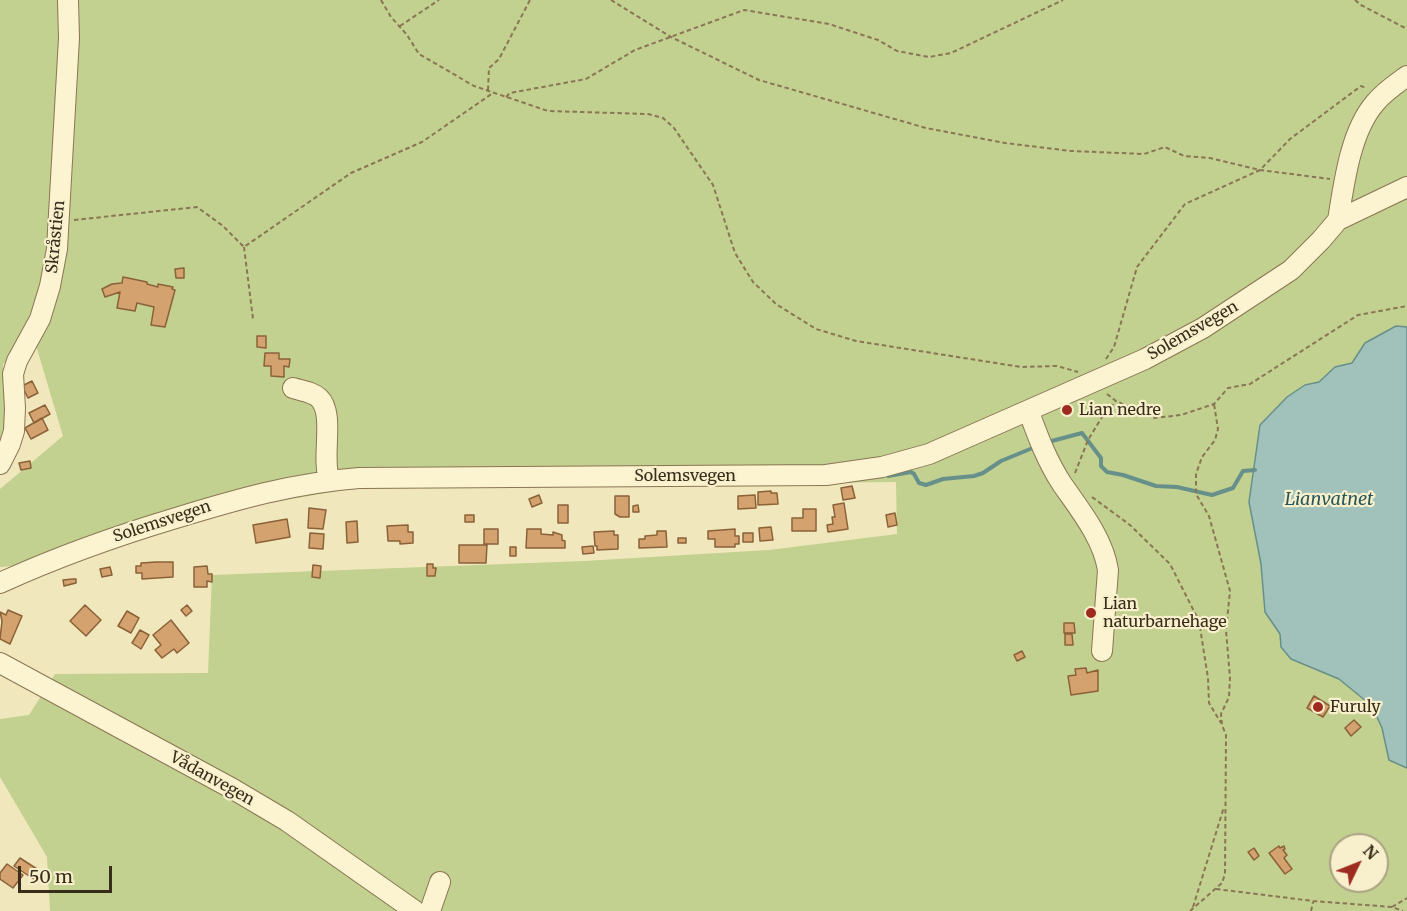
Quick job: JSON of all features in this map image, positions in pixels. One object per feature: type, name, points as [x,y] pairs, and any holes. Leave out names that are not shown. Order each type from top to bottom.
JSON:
[{"type":"street","name":"Skråstien","points":[[0,464],[14,431],[13,374],[17,361],[40,319],[50,286],[59,222],[69,38],[68,0]]},
{"type":"street","name":"Solemsvegen","points":[[1338,220],[1345,180],[1360,127],[1380,98],[1407,76]]},
{"type":"street","name":"Solemsvegen","points":[[0,583],[81,549],[151,525],[301,484],[396,478],[826,475],[882,467],[929,454],[1029,412],[1090,382],[1145,359],[1203,328],[1291,270],[1322,240],[1338,220],[1407,187]]},
{"type":"street","points":[[293,388],[311,393],[324,405],[326,466],[330,481]]},
{"type":"street","points":[[1029,412],[1048,460],[1094,533],[1106,560],[1108,570],[1102,651]]},
{"type":"street","name":"Vådanvegen","points":[[0,663],[233,789],[287,821],[415,911]]},
{"type":"street","points":[[430,911],[440,882]]},
{"type":"path","points":[[381,0],[419,54],[474,86],[548,111],[648,114],[663,118],[674,128],[713,185],[735,253],[753,282],[776,304],[816,329],[856,340],[1021,367],[1057,366],[1076,370],[1116,400],[1154,418],[1181,415],[1214,404]]},
{"type":"path","points":[[400,26],[439,0]]},
{"type":"path","points":[[488,91],[489,68],[499,59],[530,0]]},
{"type":"path","points":[[612,0],[671,37],[759,80],[926,128],[1005,143],[1071,151],[1144,154],[1165,147],[1184,156],[1210,158],[1260,170],[1345,180]]},
{"type":"path","points":[[506,97],[510,93],[586,79],[635,50],[744,10],[830,24],[878,40],[897,51],[929,57],[951,53],[1063,0]]},
{"type":"path","points":[[1355,0],[1369,10],[1407,29]]},
{"type":"path","points":[[1090,382],[1114,347],[1137,267],[1185,204],[1260,170],[1290,139],[1361,86],[1380,98]]},
{"type":"path","points":[[244,247],[351,172],[422,142],[493,93]]},
{"type":"path","points":[[59,222],[197,207],[223,226],[244,247],[253,319]]},
{"type":"path","points":[[1222,724],[1221,714],[1229,697],[1230,678],[1226,630],[1230,591],[1209,516],[1196,490],[1196,474],[1202,457],[1215,440],[1218,429],[1214,404],[1218,396],[1228,388],[1250,384],[1358,315],[1407,306]]},
{"type":"path","points":[[1116,400],[1088,440],[1081,463],[1067,490],[1094,498],[1130,525],[1170,564],[1198,621],[1208,678],[1209,703],[1226,735],[1225,874],[1216,889],[1191,910]]},
{"type":"path","points":[[1191,910],[1226,802]]},
{"type":"path","points":[[1216,889],[1313,902],[1392,907],[1403,911]]},
{"type":"path","points":[[1392,907],[1407,898]]},
{"type":"path","points":[[1311,911],[1313,902]]},
{"type":"green space","points":[[0,0],[1407,0],[1407,327],[1396,326],[1365,343],[1352,363],[1335,367],[1319,382],[1305,385],[1287,397],[1255,470],[1249,502],[1261,564],[1265,612],[1280,634],[1281,647],[1291,659],[1339,679],[1372,706],[1382,728],[1389,760],[1407,768],[1407,911],[50,911],[47,857],[0,777],[0,719],[29,715],[55,674],[208,673],[212,575],[584,561],[769,550],[897,534],[896,482],[355,488],[234,509],[70,562],[0,567],[0,489],[63,436],[35,342],[3,364],[7,441],[0,448]]},
{"type":"water","name":"Lianvatnet","points":[[1396,326],[1407,327],[1407,768],[1389,760],[1382,728],[1372,706],[1339,679],[1291,659],[1281,647],[1280,634],[1265,612],[1261,564],[1249,502],[1260,425],[1287,397],[1305,385],[1319,382],[1335,367],[1352,363],[1365,343]]},
{"type":"building","points":[[184,268],[184,278],[176,278],[175,269]]},
{"type":"building","points":[[123,277],[158,287],[158,284],[173,287],[172,289],[175,290],[165,327],[151,325],[154,307],[137,303],[135,311],[117,308],[120,292],[105,297],[102,289],[112,284],[122,283]]},
{"type":"building","points":[[257,336],[266,336],[266,348],[257,347]]},
{"type":"building","points":[[265,353],[279,353],[279,359],[290,359],[289,367],[284,366],[284,377],[271,376],[271,366],[264,366]]},
{"type":"building","points":[[32,381],[38,393],[28,398],[22,386]]},
{"type":"building","points":[[45,405],[50,414],[34,423],[29,413]]},
{"type":"building","points":[[42,418],[48,430],[31,439],[25,428]]},
{"type":"building","points":[[30,461],[31,468],[21,470],[19,463]]},
{"type":"building","points":[[852,486],[855,498],[843,500],[841,488]]},
{"type":"building","points":[[771,491],[771,493],[777,493],[778,504],[758,505],[758,492]]},
{"type":"building","points":[[539,495],[542,503],[532,507],[529,499]]},
{"type":"building","points":[[755,495],[756,508],[738,509],[738,496]]},
{"type":"building","points":[[615,496],[629,496],[629,517],[620,517],[615,514]]},
{"type":"building","points":[[844,503],[848,529],[828,532],[827,525],[833,524],[832,517],[835,517],[833,505]]},
{"type":"building","points":[[558,505],[568,505],[568,523],[558,523]]},
{"type":"building","points":[[638,505],[639,512],[633,512],[633,506]]},
{"type":"building","points":[[309,508],[326,510],[323,529],[308,528]]},
{"type":"building","points":[[803,509],[816,509],[816,531],[792,531],[792,518],[803,518]]},
{"type":"building","points":[[895,513],[897,525],[888,527],[886,515]]},
{"type":"building","points":[[465,515],[474,515],[474,522],[465,522]]},
{"type":"building","points":[[287,519],[290,537],[256,543],[253,525]]},
{"type":"building","points":[[357,521],[358,542],[347,543],[346,522]]},
{"type":"building","points":[[408,525],[408,532],[413,532],[413,543],[400,544],[400,541],[388,541],[387,526]]},
{"type":"building","points":[[771,527],[773,540],[760,541],[759,528]]},
{"type":"building","points":[[484,529],[498,529],[498,544],[484,544]]},
{"type":"building","points":[[527,529],[541,529],[541,534],[553,535],[553,532],[562,535],[565,548],[526,548]]},
{"type":"building","points":[[735,529],[735,536],[739,536],[739,544],[735,544],[735,547],[715,547],[715,539],[708,539],[708,531]]},
{"type":"building","points":[[614,531],[614,535],[618,535],[618,549],[597,550],[594,532]]},
{"type":"building","points":[[657,531],[666,531],[667,547],[639,548],[639,539],[657,535]]},
{"type":"building","points":[[310,533],[324,534],[323,549],[309,548]]},
{"type":"building","points":[[743,533],[753,533],[753,542],[743,542]]},
{"type":"building","points":[[678,538],[686,538],[686,543],[678,543]]},
{"type":"building","points":[[459,545],[487,545],[486,563],[459,563]]},
{"type":"building","points":[[593,546],[594,553],[583,554],[582,547]]},
{"type":"building","points":[[510,547],[516,547],[516,556],[510,556]]},
{"type":"building","points":[[173,562],[173,577],[142,579],[142,573],[136,573],[136,566],[141,566],[141,563]]},
{"type":"building","points":[[427,564],[433,564],[433,568],[436,568],[435,576],[427,576]]},
{"type":"building","points":[[313,565],[321,566],[320,578],[312,577]]},
{"type":"building","points":[[207,566],[208,574],[212,574],[212,582],[207,581],[207,587],[194,587],[194,567]]},
{"type":"building","points":[[110,567],[112,575],[102,577],[100,569]]},
{"type":"building","points":[[76,579],[76,583],[64,586],[63,580]]},
{"type":"building","points":[[85,605],[101,620],[86,636],[70,621]]},
{"type":"building","points":[[187,605],[192,611],[186,616],[181,610]]},
{"type":"building","points":[[8,610],[22,616],[10,644],[0,639],[2,621],[0,612],[6,615]]},
{"type":"building","points":[[127,611],[139,618],[131,633],[118,626]]},
{"type":"building","points":[[171,620],[189,643],[177,653],[174,649],[162,658],[155,650],[161,645],[153,635]]},
{"type":"building","points":[[1064,623],[1074,623],[1075,633],[1064,633]]},
{"type":"building","points":[[140,630],[149,635],[141,649],[132,643]]},
{"type":"building","points":[[1065,634],[1072,634],[1073,645],[1065,645]]},
{"type":"building","points":[[1022,651],[1025,657],[1017,661],[1014,655]]},
{"type":"building","points":[[1086,668],[1087,673],[1098,670],[1098,691],[1071,695],[1068,676],[1076,675],[1075,669]]},
{"type":"building","name":"Furuly","points":[[1314,696],[1330,706],[1323,717],[1307,708]]},
{"type":"building","points":[[1354,720],[1361,727],[1351,736],[1345,728]]},
{"type":"building","points":[[1279,846],[1280,848],[1284,846],[1283,850],[1287,855],[1284,858],[1292,869],[1285,874],[1269,853]]},
{"type":"building","points":[[1254,848],[1259,856],[1254,860],[1248,852]]},
{"type":"building","points":[[20,858],[37,869],[35,872],[39,875],[35,880],[14,866]]},
{"type":"building","points":[[7,864],[23,875],[13,888],[0,879],[0,873]]},
{"type":"waterway","points":[[1048,442],[1082,433],[1101,458],[1101,466],[1107,472],[1156,486],[1177,487],[1212,495],[1233,488],[1243,471],[1255,470]]},
{"type":"waterway","points":[[888,476],[911,472],[919,483],[926,485],[943,479],[974,476],[1001,461],[1035,447]]},
{"type":"place","name":"Lian nedre","points":[[1067,410]]},
{"type":"place","name":"Lian naturbarnehage","points":[[1091,613]]},
{"type":"place","name":"Furuly","points":[[1318,707]]}]
